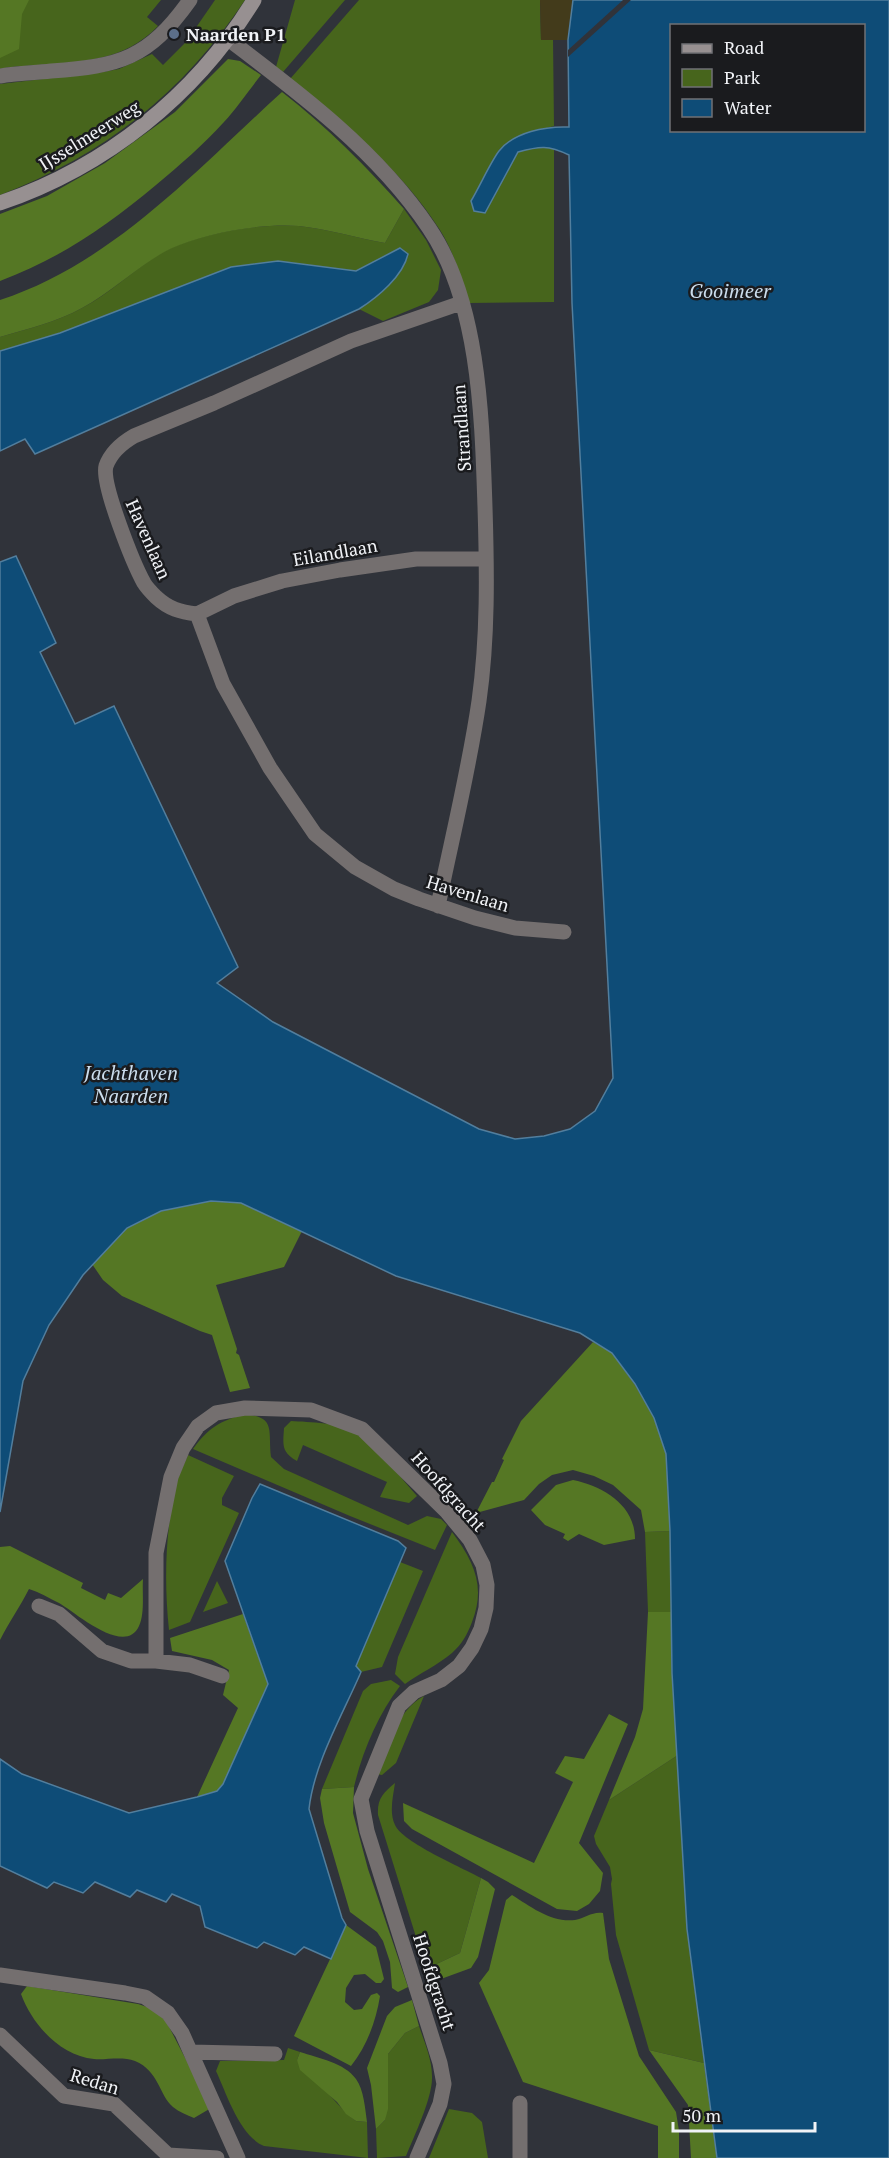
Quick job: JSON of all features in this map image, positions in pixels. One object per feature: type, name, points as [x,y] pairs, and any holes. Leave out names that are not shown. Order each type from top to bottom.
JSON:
[{"type":"main road","name":"IJsselmeerweg","points":[[0,203],[65,176],[131,136],[183,91],[228,39],[254,0]]},
{"type":"street","points":[[0,76],[21,72],[72,70],[118,62],[146,48],[164,32],[190,0]]},
{"type":"street","name":"Strandlaan","points":[[228,39],[331,121],[384,172],[412,204],[431,230],[452,273],[474,355],[481,406],[486,559],[484,644],[479,699],[469,758],[438,906]]},
{"type":"street","name":"Havenlaan","points":[[461,303],[351,341],[214,403],[134,436],[122,443],[112,456],[106,467],[105,479],[111,504],[144,584],[157,598],[176,612],[197,614],[223,684],[270,768],[315,834],[355,867],[394,889],[475,918],[515,928],[564,932]]},
{"type":"street","name":"Eilandlaan","points":[[197,614],[234,596],[282,581],[416,559],[486,559]]},
{"type":"street","name":"Hoofdgracht","points":[[156,1661],[156,1553],[171,1477],[183,1448],[198,1426],[216,1413],[245,1408],[311,1410],[362,1429],[447,1512],[470,1540],[483,1565],[487,1585],[486,1608],[481,1629],[472,1648],[459,1666],[441,1680],[414,1692],[399,1706],[361,1799],[367,1831],[440,2063],[444,2084],[441,2104],[417,2158]]},
{"type":"street","points":[[39,1606],[59,1614],[102,1651],[131,1661],[190,1665],[222,1676]]},
{"type":"street","points":[[0,1974],[145,1997],[168,2013],[182,2033],[238,2158]]},
{"type":"street","name":"Redan","points":[[0,2035],[64,2096],[114,2104],[168,2155],[217,2158]]},
{"type":"street","points":[[190,2052],[274,2054]]},
{"type":"street","points":[[520,2103],[520,2158]]},
{"type":"green space","points":[[0,0],[161,0],[147,17],[158,26],[145,38],[117,53],[86,61],[0,69]]},
{"type":"green space","points":[[0,0],[29,0],[22,14],[19,49],[0,58]]},
{"type":"green space","points":[[215,0],[245,0],[221,33],[168,92],[107,140],[73,161],[0,195],[0,84],[119,69],[152,54],[163,65],[186,42]]},
{"type":"green space","points":[[295,0],[345,0],[283,72],[276,67]]},
{"type":"green space","points":[[359,0],[540,0],[541,40],[553,39],[554,126],[517,137],[499,150],[471,201],[485,212],[518,152],[539,146],[554,148],[554,302],[469,303],[449,247],[425,208],[371,148],[290,79]]},
{"type":"green space","points":[[228,59],[240,61],[261,75],[229,117],[208,139],[120,214],[82,240],[43,262],[0,281],[0,214],[47,196],[105,163],[175,112]]},
{"type":"green space","points":[[282,92],[346,148],[404,209],[385,243],[321,229],[284,225],[233,230],[199,238],[170,249],[72,313],[42,325],[0,337],[0,300],[41,284],[80,263],[116,238],[185,182]]},
{"type":"green space","points":[[404,209],[426,240],[441,270],[438,290],[429,302],[383,321],[359,309],[374,299],[356,271],[278,261],[0,351],[0,337],[42,325],[72,313],[104,294],[158,255],[183,243],[233,230],[284,225],[321,229],[385,243]]},
{"type":"green space","points":[[211,1201],[241,1203],[302,1231],[284,1267],[216,1285],[237,1349],[236,1353],[239,1355],[250,1388],[230,1392],[212,1335],[122,1296],[103,1280],[92,1264],[127,1228],[161,1211]]},
{"type":"green space","points":[[593,1342],[612,1353],[635,1385],[654,1418],[666,1454],[670,1531],[645,1532],[641,1510],[613,1485],[573,1470],[552,1475],[539,1484],[524,1500],[476,1513],[494,1482],[504,1460],[502,1459],[521,1421]]},
{"type":"green space","points":[[245,1414],[262,1418],[269,1426],[271,1457],[284,1469],[408,1525],[427,1516],[441,1519],[447,1525],[435,1550],[193,1449],[215,1426]]},
{"type":"green space","points":[[291,1421],[334,1425],[356,1432],[379,1453],[417,1496],[409,1503],[380,1497],[387,1482],[303,1445],[297,1461],[288,1454],[283,1444],[284,1428]]},
{"type":"green space","points":[[188,1455],[234,1476],[222,1498],[222,1505],[239,1513],[190,1622],[169,1630],[166,1594],[168,1539],[177,1481]]},
{"type":"green space","points":[[573,1480],[595,1487],[615,1499],[630,1516],[635,1539],[604,1545],[579,1534],[568,1541],[563,1538],[565,1534],[545,1525],[531,1510],[556,1485]]},
{"type":"green space","points":[[670,1531],[671,1612],[648,1612],[645,1532]]},
{"type":"green space","points":[[452,1532],[472,1564],[478,1586],[476,1609],[472,1622],[456,1650],[405,1684],[395,1674],[398,1657]]},
{"type":"green space","points":[[10,1546],[83,1583],[81,1588],[105,1600],[108,1593],[121,1598],[143,1579],[143,1609],[139,1626],[132,1634],[123,1637],[112,1635],[100,1630],[59,1603],[29,1589],[0,1640],[0,1547]]},
{"type":"green space","points":[[400,1562],[423,1571],[382,1667],[361,1672],[356,1666]]},
{"type":"green space","points":[[217,1581],[228,1603],[203,1612]]},
{"type":"green space","points":[[648,1612],[671,1612],[672,1673],[678,1755],[609,1800],[635,1737],[643,1709]]},
{"type":"green space","points":[[243,1614],[268,1684],[223,1784],[217,1791],[197,1797],[238,1708],[223,1695],[229,1670],[212,1660],[172,1651],[170,1638]]},
{"type":"green space","points":[[391,1680],[400,1686],[372,1734],[354,1787],[322,1789],[363,1691],[371,1684]]},
{"type":"green space","points":[[424,1696],[396,1763],[382,1775],[376,1774],[400,1720],[414,1703]]},
{"type":"green space","points":[[609,1714],[628,1724],[579,1843],[603,1873],[600,1891],[589,1904],[577,1911],[557,1909],[412,1829],[404,1821],[403,1803],[534,1863],[573,1782],[555,1773],[565,1756],[584,1759]]},
{"type":"green space","points":[[678,1755],[687,1929],[704,2063],[649,2050],[616,1935],[610,1867],[596,1844],[594,1836],[609,1800]]},
{"type":"green space","points":[[395,1783],[392,1815],[400,1832],[421,1847],[481,1878],[460,1953],[426,1969],[378,1815],[382,1797]]},
{"type":"green space","points":[[354,1787],[353,1813],[368,1869],[408,1987],[398,1992],[392,1988],[390,1962],[383,1941],[377,1932],[350,1912],[324,1823],[320,1798],[322,1789]]},
{"type":"green space","points":[[481,1878],[495,1889],[478,1957],[471,1968],[430,1983],[426,1969],[460,1953]]},
{"type":"green space","points":[[512,1895],[542,1913],[558,1919],[575,1920],[603,1913],[609,1959],[639,2056],[676,2112],[679,2158],[658,2158],[658,2126],[523,2082],[479,1983],[489,1970],[506,1900]]},
{"type":"green space","points":[[346,1925],[376,1947],[384,1979],[381,1983],[376,1983],[365,1974],[354,1975],[346,1988],[345,2002],[354,2010],[362,2009],[371,1995],[377,1993],[380,1996],[370,2033],[351,2066],[294,2036]]},
{"type":"green space","points":[[27,1986],[138,2004],[153,2009],[166,2021],[211,2108],[194,2118],[180,2112],[168,2102],[154,2077],[143,2065],[125,2059],[82,2057],[59,2045],[40,2027],[26,2005],[21,1994]]},
{"type":"green space","points":[[412,2000],[419,2026],[405,2033],[388,2054],[388,2109],[385,2120],[376,2129],[367,2068],[387,2016],[395,2007]]},
{"type":"green space","points":[[419,2026],[432,2070],[426,2105],[406,2156],[377,2158],[376,2129],[385,2120],[388,2054],[405,2033]]},
{"type":"green space","points":[[288,2048],[300,2052],[297,2060],[347,2114],[356,2121],[367,2122],[368,2158],[264,2146],[255,2141],[241,2124],[216,2071],[220,2061],[284,2060]]},
{"type":"green space","points":[[649,2050],[704,2063],[717,2158],[691,2158],[688,2105]]},
{"type":"green space","points":[[300,2052],[331,2062],[351,2073],[361,2089],[367,2122],[356,2121],[346,2114],[337,2102],[300,2070],[297,2060]]},
{"type":"green space","points":[[449,2109],[472,2113],[482,2122],[488,2158],[429,2158]]},
{"type":"sand","points":[[540,0],[573,0],[568,40],[541,40]]},
{"type":"water","name":"Gooimeer","points":[[573,0],[889,0],[889,2158],[717,2158],[687,1929],[672,1673],[670,1531],[666,1454],[654,1418],[635,1384],[612,1353],[580,1333],[396,1276],[241,1203],[211,1201],[161,1211],[127,1228],[83,1275],[49,1325],[23,1381],[0,1512],[0,562],[16,556],[56,643],[40,652],[75,724],[114,706],[238,967],[217,983],[273,1022],[479,1129],[515,1139],[544,1136],[570,1129],[595,1111],[613,1078],[572,303],[569,155],[555,149],[544,148],[518,152],[485,213],[474,211],[471,201],[505,144],[531,132],[569,127],[568,40]]},
{"type":"water","points":[[400,248],[408,254],[401,270],[382,292],[359,309],[35,454],[25,439],[0,451],[0,351],[60,333],[231,267],[278,261],[356,271]]},
{"type":"water","points":[[260,1484],[398,1541],[406,1548],[356,1666],[361,1672],[330,1739],[312,1792],[309,1809],[346,1925],[331,1959],[304,1947],[295,1955],[264,1942],[257,1948],[205,1927],[200,1906],[172,1894],[166,1902],[137,1890],[130,1897],[95,1882],[83,1893],[54,1882],[47,1888],[0,1866],[0,1759],[22,1774],[129,1813],[217,1791],[223,1784],[268,1684],[225,1561]]},
{"type":"pier","points":[[623,0],[631,0],[568,57],[568,50]]},
{"type":"place","name":"Naarden P1","points":[[174,34]]},
{"type":"water label","name":"Jachthaven Naarden","points":[[131,1084]]}]
